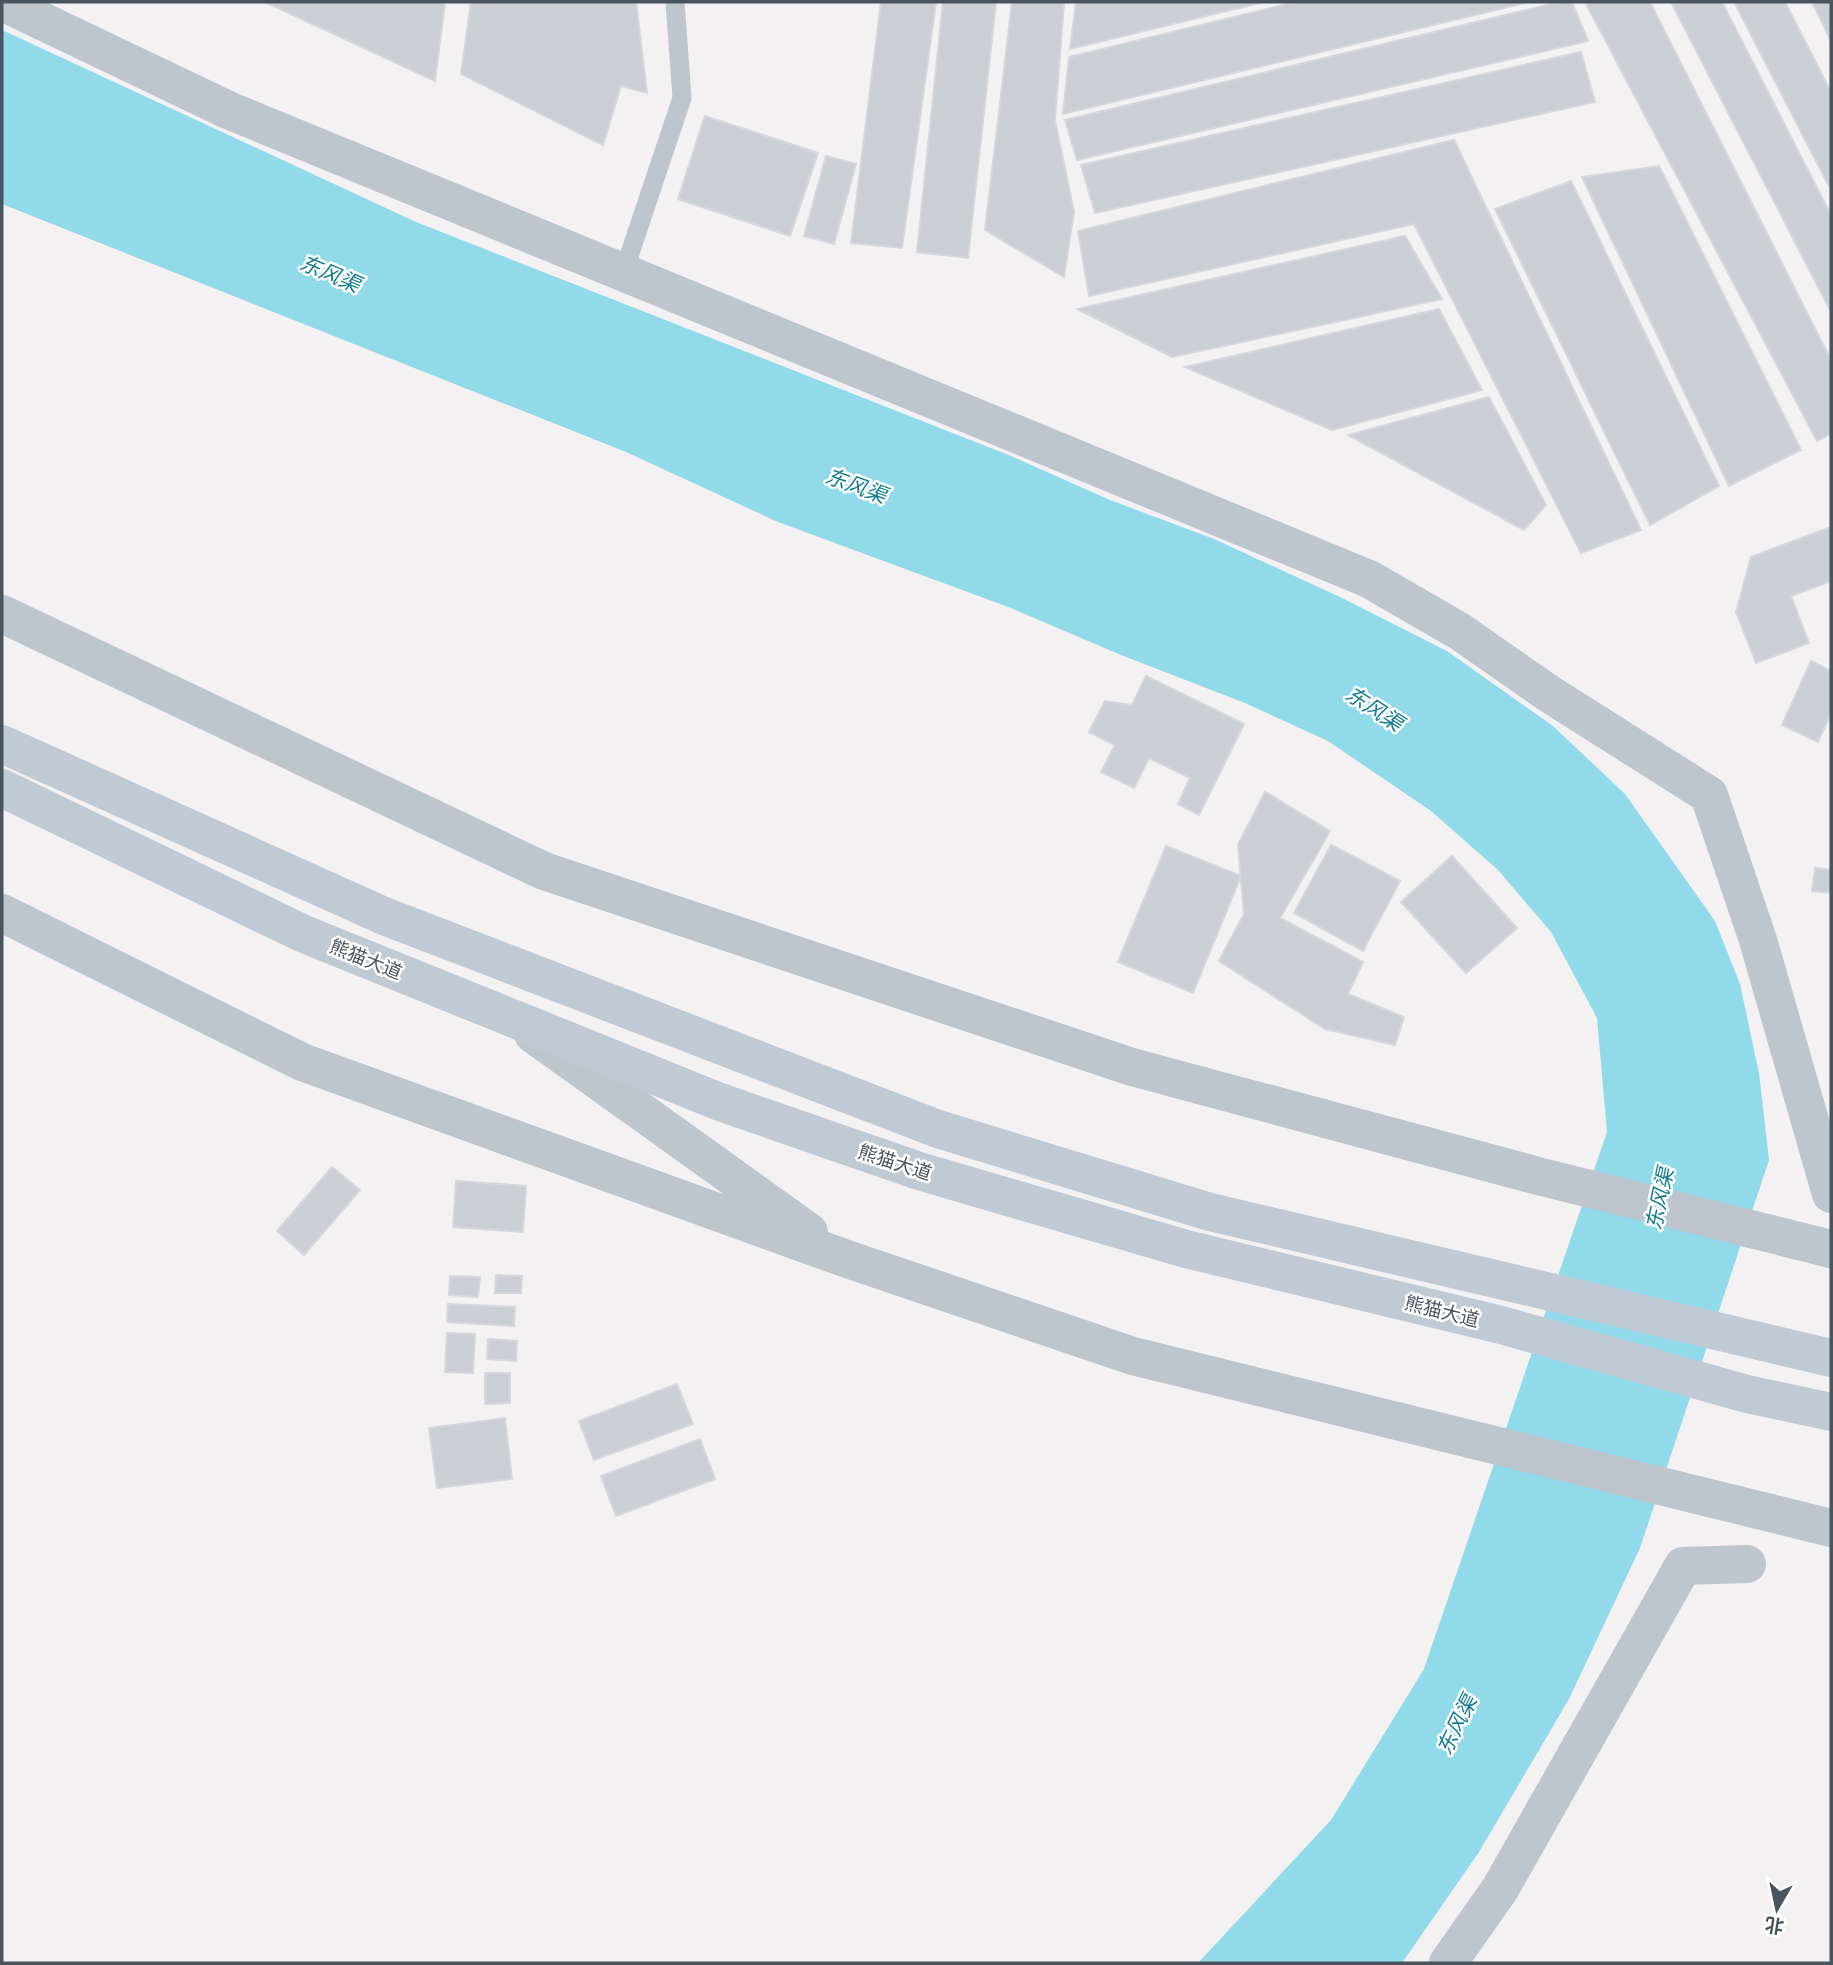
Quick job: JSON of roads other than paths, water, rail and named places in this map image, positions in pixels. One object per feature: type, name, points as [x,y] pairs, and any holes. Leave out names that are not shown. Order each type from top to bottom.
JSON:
[{"type":"main road","points":[[2,744],[384,916],[938,1129],[1210,1212],[1831,1358]]},
{"type":"main road","name":"熊猫大道","points":[[2,788],[304,934],[720,1102],[919,1171],[1186,1250],[1501,1325],[1747,1394],[1831,1412]]},
{"type":"street","points":[[2,2],[228,110],[1369,579],[1460,631],[1548,693],[1709,795],[1758,940],[1831,1194]]},
{"type":"street","points":[[2,614],[544,871],[1132,1067],[1542,1177],[1831,1249]]},
{"type":"street","points":[[2,913],[302,1062],[847,1259],[1133,1356],[1831,1528]]},
{"type":"street","points":[[515,1020],[847,1259]]},
{"type":"street","points":[[1447,1963],[1500,1889],[1683,1566],[1747,1564]]},
{"type":"lane","points":[[624,271],[682,98],[675,2]]},
{"type":"water","name":"东风渠","points":[[2,30],[416,222],[1011,456],[1110,500],[1214,539],[1340,597],[1447,651],[1553,726],[1625,794],[1715,921],[1740,984],[1759,1073],[1769,1160],[1640,1548],[1569,1699],[1479,1852],[1402,1963],[1198,1963],[1331,1820],[1424,1669],[1607,1132],[1597,1018],[1551,932],[1498,870],[1431,811],[1328,741],[1245,703],[1121,655],[1011,608],[778,522],[626,452],[2,204]]}]
